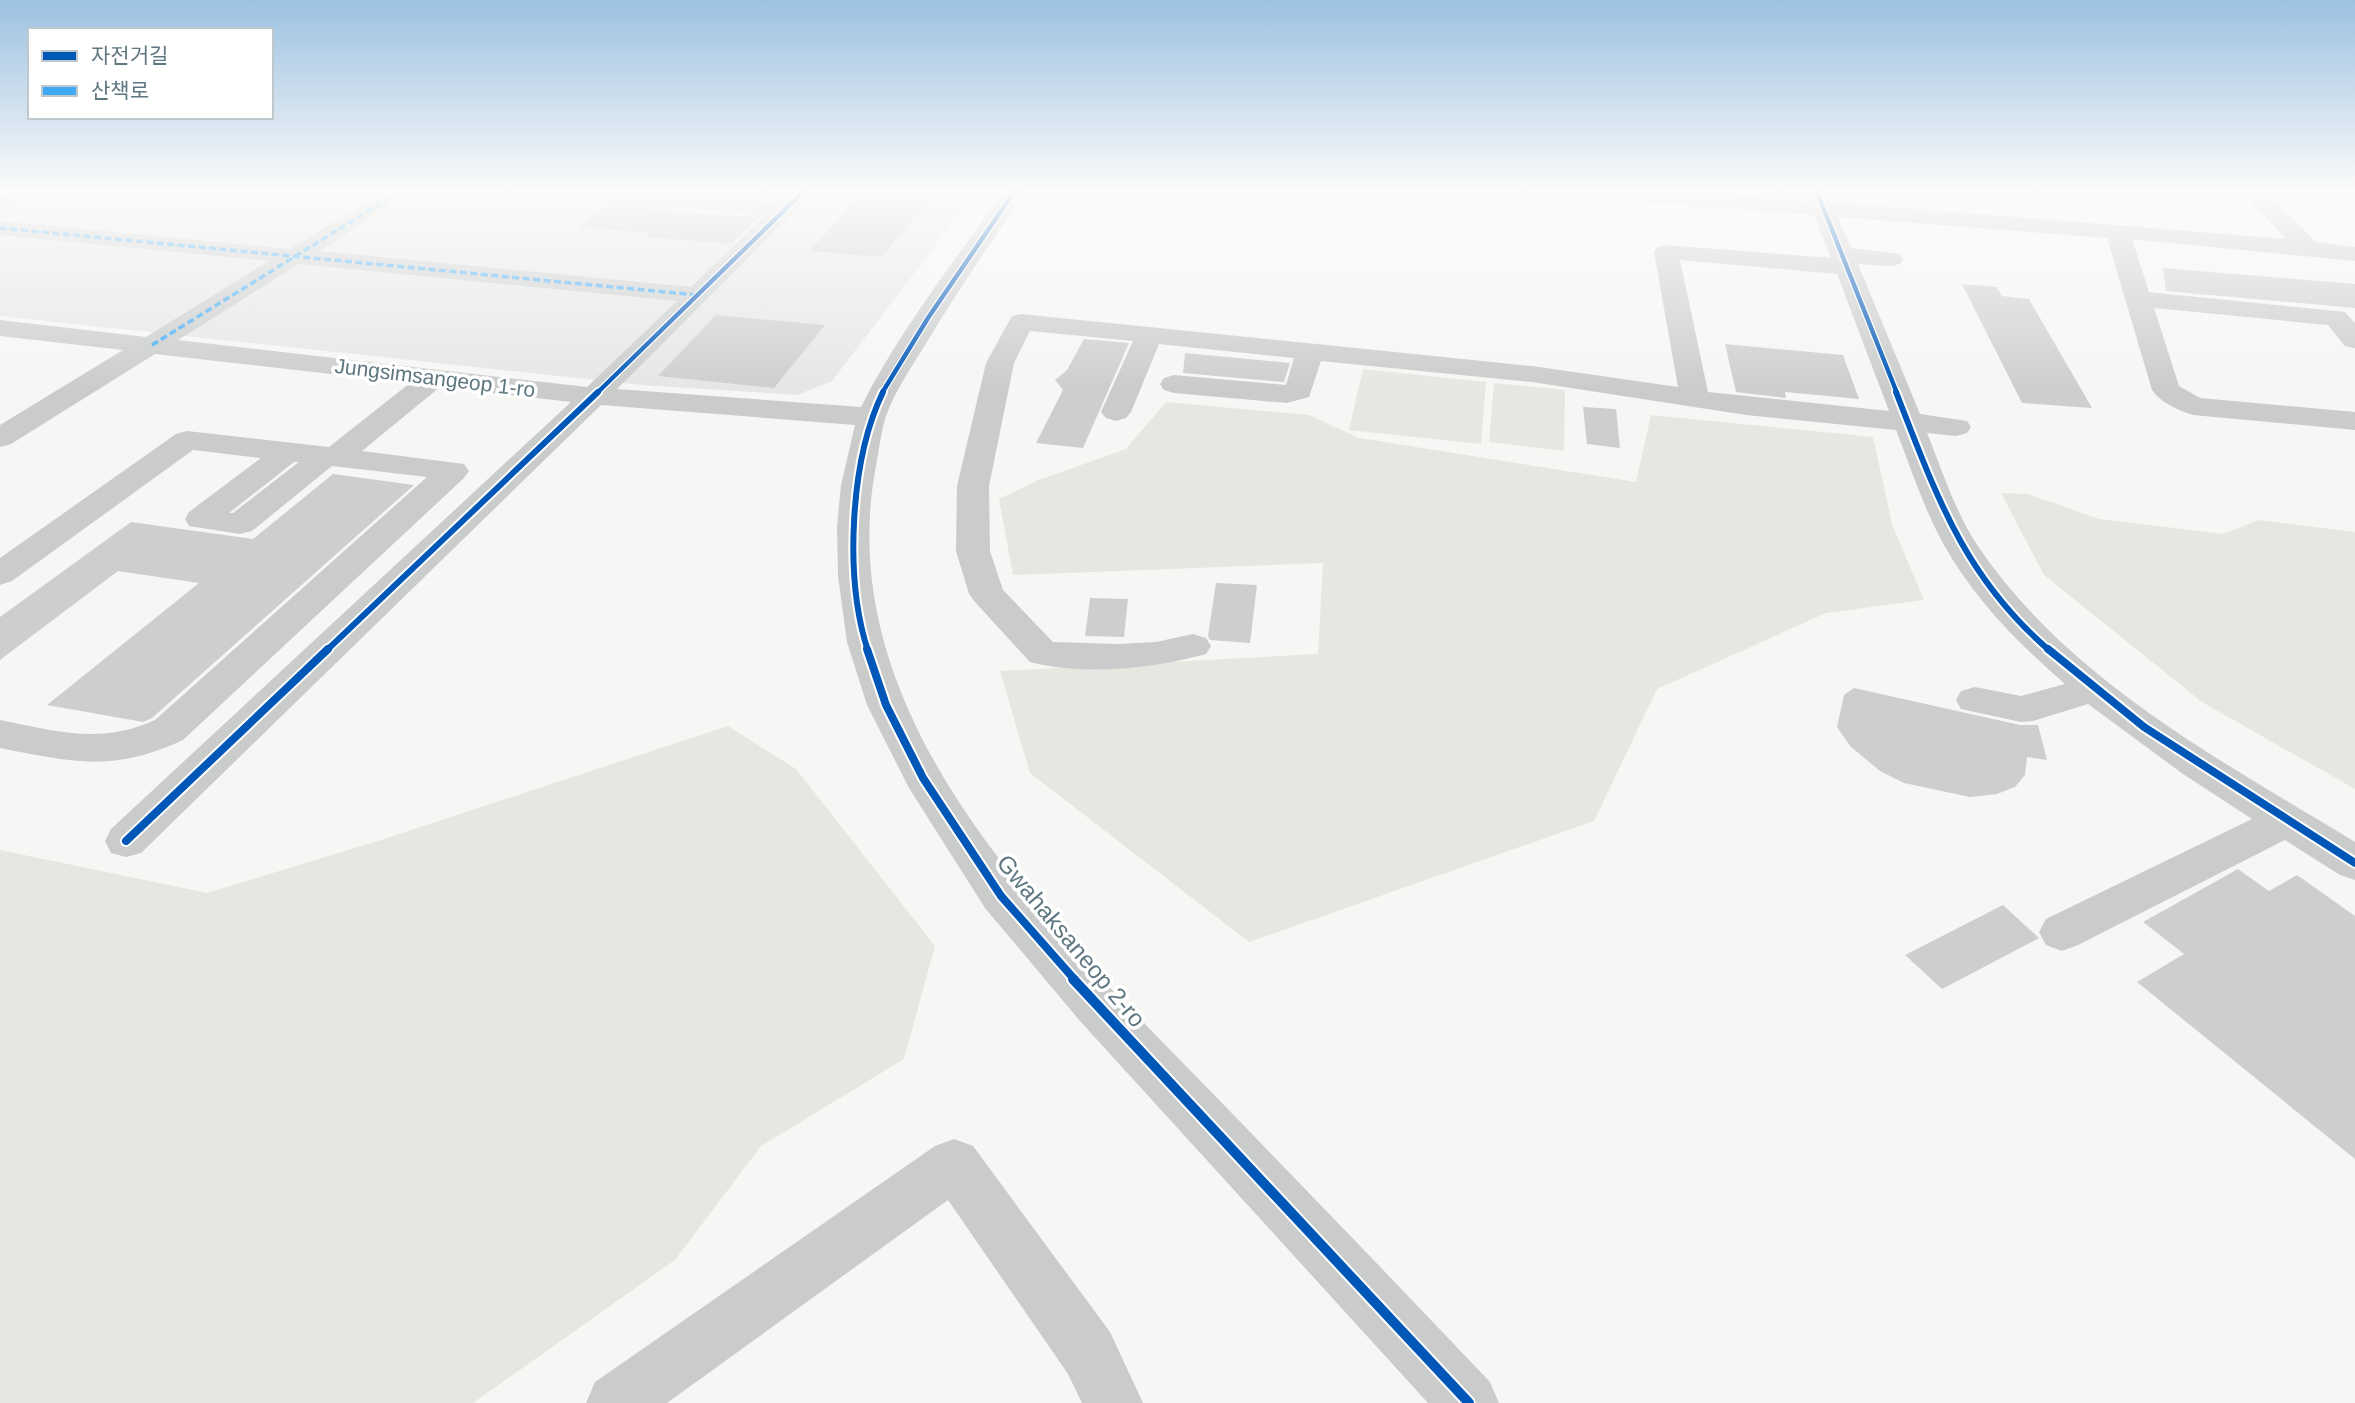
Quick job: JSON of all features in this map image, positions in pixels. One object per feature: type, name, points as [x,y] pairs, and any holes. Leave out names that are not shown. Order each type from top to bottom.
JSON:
[{"type":"street","points":[[0,438],[293,257]]},
{"type":"street","points":[[310,257],[697,295]]},
{"type":"street","points":[[126,841],[736,257]]},
{"type":"street","name":"Gwahaksaneop 2-ro","points":[[969,257],[888,382],[871,417],[857,485],[853,526],[855,576],[865,642],[886,705],[923,778],[1001,896],[1097,1006],[1469,1403]]},
{"type":"street","points":[[1668,257],[1695,399]]},
{"type":"street","points":[[1775,257],[1844,261],[1891,259]]},
{"type":"street","points":[[1843,257],[1944,513],[1967,555],[1991,588],[2037,638],[2094,688],[2165,741],[2355,863]]},
{"type":"street","points":[[2125,257],[2166,390],[2193,406],[2355,421]]},
{"type":"street","points":[[2138,299],[2336,318],[2355,340]]},
{"type":"street","points":[[1193,646],[1163,655],[1043,653],[987,594],[973,551],[973,486],[1000,363],[1021,322],[1532,374],[1695,399],[1956,427]]},
{"type":"street","name":"Jungsimsangeop 1-ro","points":[[0,328],[594,396],[871,417]]},
{"type":"street","points":[[1116,412],[1149,335]]},
{"type":"street","points":[[1174,384],[1287,394],[1299,391],[1310,351]]},
{"type":"street","points":[[289,452],[201,519],[240,524],[434,378]]},
{"type":"street","points":[[0,574],[187,440],[453,471],[169,730],[142,742],[107,749],[0,734]]},
{"type":"street","points":[[1975,700],[2021,709],[2033,708],[2094,688]]},
{"type":"street","points":[[2062,932],[2287,820]]},
{"type":"street","points":[[616,1403],[954,1164],[1089,1353],[1113,1403]]},
{"type":"shaded area","points":[[0,257],[926,257],[832,381],[797,395],[642,385],[0,316]]},
{"type":"shaded area","points":[[1363,369],[1486,382],[1481,444],[1349,430]]},
{"type":"shaded area","points":[[1494,383],[1565,390],[1564,451],[1489,442]]},
{"type":"shaded area","points":[[1166,402],[1309,415],[1359,438],[1636,482],[1651,415],[1873,437],[1892,524],[1924,600],[1826,613],[1657,689],[1594,821],[1249,942],[1030,773],[1000,671],[1318,654],[1323,563],[1013,575],[999,499],[1039,480],[1126,449]]},
{"type":"shaded area","points":[[2001,493],[2028,494],[2099,519],[2224,534],[2258,520],[2355,532],[2355,789],[2202,702],[2044,575]]},
{"type":"shaded area","points":[[728,726],[796,769],[935,946],[904,1059],[761,1146],[675,1260],[473,1403],[0,1403],[0,850],[207,893],[381,840]]},
{"type":"building","points":[[2163,268],[2355,284],[2355,308],[2166,291]]},
{"type":"building","points":[[1962,284],[1997,287],[2002,296],[2029,299],[2092,408],[2022,403]]},
{"type":"building","points":[[716,315],[825,325],[774,388],[658,376]]},
{"type":"building","points":[[1084,339],[1129,343],[1083,448],[1036,443],[1063,390],[1055,380],[1067,370]]},
{"type":"building","points":[[1725,344],[1843,355],[1859,399],[1785,392],[1786,398],[1736,392]]},
{"type":"building","points":[[1185,353],[1290,363],[1284,382],[1183,373]]},
{"type":"building","points":[[1583,407],[1616,409],[1620,448],[1587,444]]},
{"type":"building","points":[[333,474],[414,485],[152,718],[143,722],[47,705],[199,583],[118,571],[0,660],[0,617],[131,522],[253,539]]},
{"type":"building","points":[[1216,583],[1257,585],[1250,643],[1210,640],[1208,636]]},
{"type":"building","points":[[1090,598],[1128,599],[1124,637],[1085,636]]},
{"type":"building","points":[[1854,688],[2020,725],[2038,725],[2047,760],[2027,757],[2025,775],[2015,787],[1997,794],[1970,797],[1904,783],[1880,771],[1850,746],[1837,727],[1844,695]]},
{"type":"building","points":[[2238,869],[2269,891],[2297,875],[2355,916],[2355,1159],[2137,982],[2184,954],[2143,922]]},
{"type":"building","points":[[2003,905],[2039,938],[1942,989],[1905,955]]},
{"type":"marked path","points":[[152,345],[293,257]]},
{"type":"marked path","points":[[307,257],[697,295]]},
{"type":"cycle path","points":[[126,841],[736,257]]},
{"type":"cycle path","points":[[969,257],[888,382],[871,417],[857,485],[853,526],[855,576],[865,642],[886,705],[923,778],[1001,896],[1097,1006],[1469,1403]]},
{"type":"cycle path","points":[[1843,257],[1944,513],[1967,555],[2002,602],[2045,646],[2093,688],[2144,727],[2355,863]]}]
